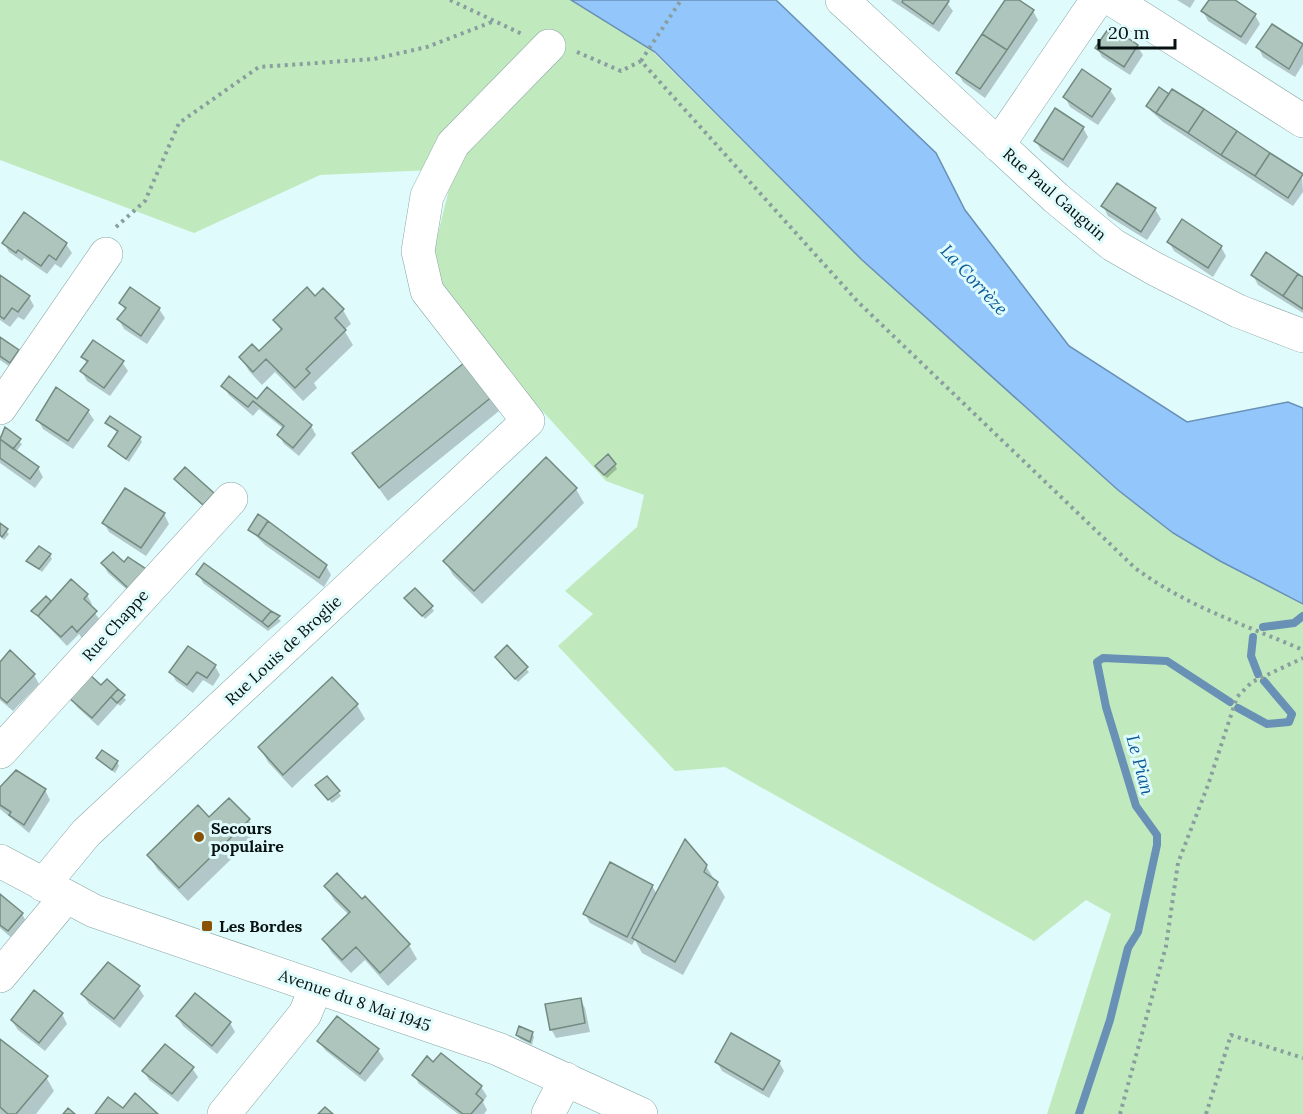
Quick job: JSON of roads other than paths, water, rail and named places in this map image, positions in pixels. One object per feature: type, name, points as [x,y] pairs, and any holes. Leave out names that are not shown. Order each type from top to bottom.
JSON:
[{"type":"street","name":"Rue Paul Gauguin","points":[[842,0],[1056,198],[1113,245],[1238,310],[1303,336]]},
{"type":"street","points":[[998,145],[1097,0]]},
{"type":"street","points":[[1113,0],[1303,121]]},
{"type":"street","name":"Rue Louis de Broglie","points":[[0,976],[54,891],[86,834],[528,421],[428,291],[418,251],[427,196],[453,144],[549,46]]},
{"type":"street","points":[[0,408],[106,254]]},
{"type":"street","name":"Rue Chappe","points":[[0,752],[231,499]]},
{"type":"street","name":"Avenue du 8 Mai 1945","points":[[0,861],[94,911],[498,1048],[641,1114]]},
{"type":"street","points":[[224,1114],[305,1014],[316,987]]},
{"type":"street","points":[[548,1114],[566,1079]]},
{"type":"water","name":"La Corrèze","points":[[571,0],[776,0],[936,153],[965,210],[1069,346],[1187,422],[1288,402],[1303,408],[1303,604],[1220,561],[1173,533],[1118,490],[861,259],[655,52]]},
{"type":"waterway","name":"Le Pian","points":[[1263,627],[1294,623],[1303,616]]},
{"type":"waterway","name":"Le Pian","points":[[1253,637],[1251,656],[1258,674]]},
{"type":"waterway","name":"Le Pian","points":[[1079,1114],[1110,1020],[1128,948],[1138,932],[1157,845],[1157,835],[1136,806],[1106,707],[1097,662],[1103,658],[1167,661],[1230,702]]},
{"type":"waterway","name":"Le Pian","points":[[1238,708],[1267,724],[1289,722],[1292,714],[1264,681]]},
{"type":"place","name":"Secours populaire","points":[[199,837]]},
{"type":"place","name":"Les Bordes","points":[[207,926]]}]
